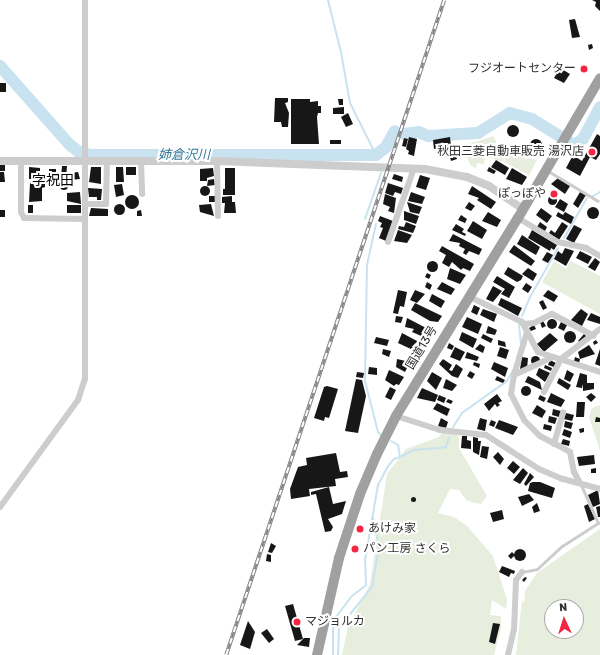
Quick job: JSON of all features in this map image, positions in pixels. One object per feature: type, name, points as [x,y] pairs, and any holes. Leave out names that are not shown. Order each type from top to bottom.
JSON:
[{"type":"highway","name":"国道13号","points":[[318,655],[339,558],[360,494],[396,416],[468,296],[521,214],[600,78]]},
{"type":"street","points":[[0,507],[46,445],[82,392],[86,368],[85,0]]},
{"type":"street","points":[[0,161],[217,161],[414,168],[467,177],[489,186],[521,214],[558,242],[580,246],[600,256]]},
{"type":"street","points":[[21,161],[21,212],[24,218],[85,219]]},
{"type":"street","points":[[85,204],[106,204],[107,161]]},
{"type":"street","points":[[141,161],[142,194]]},
{"type":"street","points":[[217,161],[218,216]]},
{"type":"street","points":[[388,242],[414,168]]},
{"type":"street","points":[[468,296],[501,310],[524,324],[534,323],[552,314],[594,336]]},
{"type":"street","points":[[524,324],[538,352],[600,372]]},
{"type":"street","points":[[544,392],[561,359],[594,336],[600,330]]},
{"type":"street","points":[[527,332],[514,375],[511,394],[513,402],[524,420],[540,436],[570,452],[574,472],[580,483]]},
{"type":"street","points":[[514,375],[553,357]]},
{"type":"street","points":[[554,444],[563,412]]},
{"type":"street","points":[[396,416],[440,430],[486,435],[530,465],[563,479],[600,489]]},
{"type":"street","points":[[508,655],[514,630],[516,580],[522,572]]},
{"type":"lane","points":[[546,170],[598,201]]},
{"type":"lane","points":[[522,572],[537,569],[562,546],[598,523],[580,483]]},
{"type":"green space","points":[[494,136],[497,145],[508,150],[503,162],[485,156],[484,164],[477,163],[476,168],[471,166],[462,146]]},
{"type":"green space","points":[[508,153],[537,160],[529,175],[504,162]]},
{"type":"green space","points":[[554,261],[566,269],[571,261],[600,276],[600,314],[542,282]]},
{"type":"green space","points":[[600,405],[600,451],[589,417],[592,408]]},
{"type":"green space","points":[[454,432],[459,437],[459,448],[487,496],[481,504],[467,501],[459,490],[450,489],[438,513],[454,517],[467,526],[493,556],[507,600],[506,609],[492,600],[490,615],[501,616],[501,628],[494,655],[342,655],[348,627],[370,584],[387,474],[406,449],[439,437],[442,433]]},
{"type":"green space","points":[[600,529],[600,655],[516,655],[522,600],[524,604],[525,591],[537,573]]},
{"type":"building","points":[[592,0],[600,0],[600,11],[595,6],[596,2]]},
{"type":"building","points":[[575,19],[580,37],[572,38],[569,20]]},
{"type":"building","points":[[592,44],[593,48],[589,50],[588,45]]},
{"type":"building","points":[[560,68],[570,74],[564,83],[554,78]]},
{"type":"building","points":[[0,83],[6,83],[6,92],[0,92]]},
{"type":"building","points":[[275,98],[288,98],[288,102],[285,103],[289,113],[288,127],[282,127],[281,122],[274,122]]},
{"type":"building","points":[[291,99],[310,99],[310,102],[318,101],[318,106],[321,106],[321,113],[318,113],[317,117],[319,144],[291,144]]},
{"type":"building","points":[[338,99],[343,99],[343,105],[339,105]]},
{"type":"building","points":[[344,107],[344,114],[333,114],[333,108]]},
{"type":"building","points":[[348,113],[353,124],[346,127],[341,117]]},
{"type":"building","points":[[511,125],[515,125],[519,131],[515,137],[511,137],[507,133],[507,129]]},
{"type":"building","points":[[597,134],[600,136],[600,154],[596,160],[590,157],[580,176],[566,168],[573,155],[582,161]]},
{"type":"building","points":[[409,137],[417,139],[414,156],[408,154],[409,151],[406,149]]},
{"type":"building","points":[[450,137],[451,146],[434,149],[433,140]]},
{"type":"building","points":[[404,138],[408,139],[406,147],[402,146]]},
{"type":"building","points":[[534,139],[538,139],[542,145],[538,151],[534,151],[530,147],[530,143]]},
{"type":"building","points":[[330,140],[341,140],[341,144],[330,144]]},
{"type":"building","points":[[520,146],[525,149],[522,156],[517,153]]},
{"type":"building","points":[[454,151],[457,159],[451,161],[449,153]]},
{"type":"building","points":[[496,160],[509,168],[505,175],[491,167]]},
{"type":"building","points":[[0,165],[5,165],[5,171],[0,171]]},
{"type":"building","points":[[62,166],[67,166],[66,178],[61,178]]},
{"type":"building","points":[[29,167],[40,168],[40,172],[36,173],[41,173],[41,178],[45,178],[45,187],[42,188],[42,201],[29,202],[30,183],[33,183],[33,179],[29,179]]},
{"type":"building","points":[[91,167],[101,167],[101,184],[89,182]]},
{"type":"building","points":[[116,167],[123,167],[124,182],[116,182]]},
{"type":"building","points":[[126,167],[136,167],[136,175],[126,175]]},
{"type":"building","points":[[489,167],[496,171],[494,174],[487,171]]},
{"type":"building","points":[[213,168],[214,176],[207,178],[207,181],[200,181],[200,169]]},
{"type":"building","points":[[225,168],[235,168],[235,195],[223,195],[223,189],[225,189]]},
{"type":"building","points":[[512,168],[527,177],[522,185],[506,179]]},
{"type":"building","points":[[49,169],[56,169],[56,183],[49,183]]},
{"type":"building","points":[[0,172],[4,172],[5,182],[0,182]]},
{"type":"building","points":[[78,172],[80,179],[70,180],[70,173]]},
{"type":"building","points":[[394,174],[403,177],[402,182],[392,179]]},
{"type":"building","points":[[420,175],[430,178],[426,190],[416,187]]},
{"type":"building","points":[[558,178],[570,186],[565,194],[551,184]]},
{"type":"building","points":[[214,179],[215,185],[207,186],[208,180]]},
{"type":"building","points":[[62,182],[66,182],[68,186],[66,190],[62,190],[60,188],[60,184]]},
{"type":"building","points":[[388,183],[403,188],[401,194],[395,192],[393,196],[385,193]]},
{"type":"building","points":[[122,184],[124,195],[116,197],[114,185]]},
{"type":"building","points":[[203,186],[207,186],[210,191],[207,196],[203,196],[200,193],[200,189]]},
{"type":"building","points":[[472,186],[496,202],[491,209],[477,200],[479,198],[468,194]]},
{"type":"building","points":[[88,188],[102,189],[101,200],[97,200],[97,197],[89,197]]},
{"type":"building","points":[[80,192],[81,204],[67,201],[67,193]]},
{"type":"building","points":[[411,192],[425,197],[422,204],[408,201]]},
{"type":"building","points":[[580,192],[586,195],[578,208],[573,204]]},
{"type":"building","points":[[385,194],[396,198],[394,213],[388,211],[390,207],[383,204]]},
{"type":"building","points":[[132,195],[137,197],[139,202],[137,207],[132,209],[127,207],[125,202],[127,197]]},
{"type":"building","points":[[209,196],[215,196],[215,202],[209,202]]},
{"type":"building","points":[[232,196],[232,202],[235,202],[236,213],[224,213],[225,203],[222,203],[222,197]]},
{"type":"building","points":[[550,196],[554,196],[556,200],[554,204],[550,204],[548,202],[548,198]]},
{"type":"building","points":[[560,199],[568,204],[564,212],[555,207]]},
{"type":"building","points":[[407,202],[422,207],[419,214],[410,212]]},
{"type":"building","points":[[469,202],[475,206],[471,211],[465,208]]},
{"type":"building","points":[[119,203],[123,205],[125,209],[123,213],[119,215],[115,213],[113,209],[115,205]]},
{"type":"building","points":[[211,204],[214,216],[200,212],[199,205]]},
{"type":"building","points":[[28,205],[33,205],[33,213],[28,213]]},
{"type":"building","points":[[67,205],[81,205],[81,213],[67,213]]},
{"type":"building","points":[[591,207],[595,207],[599,213],[595,219],[591,219],[587,215],[587,211]]},
{"type":"building","points":[[91,208],[108,209],[108,216],[89,216]]},
{"type":"building","points":[[541,208],[552,216],[547,223],[536,215]]},
{"type":"building","points":[[0,210],[5,210],[5,217],[0,217]]},
{"type":"building","points":[[141,210],[142,216],[137,216],[137,211]]},
{"type":"building","points":[[404,211],[419,216],[416,224],[404,220]]},
{"type":"building","points":[[488,212],[501,220],[497,227],[482,221]]},
{"type":"building","points":[[558,212],[563,215],[565,212],[574,217],[571,224],[556,216]]},
{"type":"building","points":[[461,215],[467,219],[465,223],[458,220]]},
{"type":"building","points":[[380,216],[393,221],[386,241],[379,238],[383,228],[380,227],[382,223],[378,221]]},
{"type":"building","points":[[473,221],[487,230],[482,239],[467,231]]},
{"type":"building","points":[[406,222],[416,226],[413,233],[398,229],[399,226],[404,227]]},
{"type":"building","points":[[540,222],[547,227],[545,231],[537,227]]},
{"type":"building","points":[[562,222],[568,226],[559,240],[549,233],[551,230],[555,233]]},
{"type":"building","points":[[456,224],[464,229],[462,232],[466,234],[465,236],[452,230]]},
{"type":"building","points":[[574,225],[582,229],[574,243],[566,239]]},
{"type":"building","points":[[398,230],[412,235],[407,243],[394,241]]},
{"type":"building","points":[[532,230],[557,245],[554,250],[551,248],[550,251],[528,238]]},
{"type":"building","points":[[453,234],[482,249],[479,255],[469,251],[466,255],[463,253],[465,249],[459,246],[460,243],[449,241]]},
{"type":"building","points":[[522,235],[540,247],[536,255],[517,244]]},
{"type":"building","points":[[514,245],[535,261],[531,266],[509,252]]},
{"type":"building","points":[[442,246],[474,264],[470,271],[463,268],[461,270],[452,262],[449,267],[442,263],[446,255],[439,251]]},
{"type":"building","points":[[565,248],[574,251],[566,266],[554,259],[558,251],[562,254]]},
{"type":"building","points":[[580,251],[592,257],[588,264],[576,258]]},
{"type":"building","points":[[547,252],[553,255],[548,263],[542,260]]},
{"type":"building","points":[[595,258],[600,262],[595,271],[588,267]]},
{"type":"building","points":[[430,261],[434,261],[436,262],[436,270],[430,271],[427,268],[427,264]]},
{"type":"building","points":[[508,267],[523,276],[521,280],[517,282],[504,274]]},
{"type":"building","points":[[450,268],[466,275],[460,284],[447,279]]},
{"type":"building","points":[[528,268],[537,274],[533,281],[522,274]]},
{"type":"building","points":[[427,273],[431,275],[429,279],[425,277]]},
{"type":"building","points":[[497,276],[515,287],[509,298],[501,294],[505,289],[493,282]]},
{"type":"building","points":[[427,282],[432,285],[430,290],[425,287]]},
{"type":"building","points":[[442,282],[455,289],[451,295],[437,289]]},
{"type":"building","points":[[526,283],[532,287],[528,293],[522,289]]},
{"type":"building","points":[[493,286],[502,291],[493,302],[486,299]]},
{"type":"building","points":[[398,290],[407,292],[404,307],[400,306],[398,314],[393,313]]},
{"type":"building","points":[[415,290],[425,294],[417,303],[410,300]]},
{"type":"building","points":[[548,290],[558,296],[554,302],[543,296]]},
{"type":"building","points":[[432,294],[445,301],[441,308],[429,301]]},
{"type":"building","points":[[501,298],[522,308],[518,316],[498,305]]},
{"type":"building","points":[[543,300],[547,308],[543,310],[539,302]]},
{"type":"building","points":[[415,303],[442,316],[438,322],[430,321],[411,310]]},
{"type":"building","points":[[474,305],[480,308],[477,315],[471,312]]},
{"type":"building","points":[[483,309],[497,314],[494,322],[480,315]]},
{"type":"building","points":[[581,309],[588,314],[582,326],[571,320]]},
{"type":"building","points":[[591,313],[600,317],[600,324],[587,320]]},
{"type":"building","points":[[396,316],[403,317],[401,323],[395,322]]},
{"type":"building","points":[[467,317],[482,324],[478,334],[462,327]]},
{"type":"building","points":[[407,318],[430,330],[426,338],[412,332],[414,329],[405,327]]},
{"type":"building","points":[[550,319],[554,319],[556,320],[556,328],[550,329],[547,326],[547,322]]},
{"type":"building","points":[[543,321],[546,326],[542,328],[540,322]]},
{"type":"building","points":[[561,322],[567,325],[564,331],[558,328]]},
{"type":"building","points":[[534,325],[536,329],[531,331],[529,328]]},
{"type":"building","points":[[488,326],[497,330],[495,335],[486,333]]},
{"type":"building","points":[[570,331],[574,333],[576,337],[574,341],[570,343],[566,341],[564,337],[566,333]]},
{"type":"building","points":[[462,332],[477,339],[473,348],[459,340]]},
{"type":"building","points":[[402,333],[417,341],[413,350],[398,343]]},
{"type":"building","points":[[550,333],[558,340],[544,352],[537,344]]},
{"type":"building","points":[[483,334],[493,339],[491,343],[481,338]]},
{"type":"building","points":[[584,334],[588,338],[582,344],[578,341]]},
{"type":"building","points":[[376,337],[389,340],[387,346],[374,343]]},
{"type":"building","points":[[498,340],[505,342],[506,347],[498,345]]},
{"type":"building","points":[[596,340],[598,343],[594,345],[593,342]]},
{"type":"building","points":[[449,343],[454,346],[452,350],[447,348]]},
{"type":"building","points":[[480,344],[485,347],[483,353],[475,349]]},
{"type":"building","points":[[589,345],[595,354],[580,359],[578,352]]},
{"type":"building","points":[[455,347],[465,352],[460,361],[450,357]]},
{"type":"building","points":[[500,347],[509,350],[506,359],[497,356]]},
{"type":"building","points":[[383,349],[391,351],[389,357],[382,354]]},
{"type":"building","points":[[600,349],[600,366],[595,364]]},
{"type":"building","points":[[467,352],[479,357],[477,361],[465,358]]},
{"type":"building","points":[[533,356],[537,356],[539,360],[537,364],[533,364],[531,362],[531,358]]},
{"type":"building","points":[[522,357],[528,358],[527,369],[520,369]]},
{"type":"building","points":[[575,357],[580,359],[579,363],[574,361]]},
{"type":"building","points":[[397,359],[410,362],[405,372],[396,367]]},
{"type":"building","points":[[443,359],[452,365],[449,370],[452,371],[456,364],[463,369],[458,378],[452,376],[439,364]]},
{"type":"building","points":[[550,360],[556,363],[554,367],[548,365]]},
{"type":"building","points":[[474,362],[480,364],[479,368],[473,365]]},
{"type":"building","points":[[494,362],[508,368],[505,377],[491,369]]},
{"type":"building","points":[[545,365],[552,368],[551,371],[544,368]]},
{"type":"building","points":[[369,367],[377,368],[377,375],[368,374]]},
{"type":"building","points":[[539,368],[550,373],[545,382],[536,375]]},
{"type":"building","points":[[389,370],[404,377],[399,385],[396,384],[394,386],[385,380]]},
{"type":"building","points":[[567,370],[574,374],[570,382],[564,379]]},
{"type":"building","points":[[470,371],[475,374],[472,379],[467,376]]},
{"type":"building","points":[[357,372],[364,373],[363,378],[356,377]]},
{"type":"building","points":[[432,372],[442,378],[436,390],[427,381]]},
{"type":"building","points":[[580,373],[587,375],[587,383],[594,383],[594,389],[583,391],[583,384],[582,388],[576,387]]},
{"type":"building","points":[[497,376],[505,380],[503,383],[495,380]]},
{"type":"building","points":[[528,376],[540,382],[542,390],[525,382]]},
{"type":"building","points":[[559,378],[571,385],[568,390],[557,383]]},
{"type":"building","points":[[356,379],[362,380],[366,396],[358,433],[345,431]]},
{"type":"building","points":[[446,379],[457,385],[452,391],[443,388]]},
{"type":"building","points":[[327,386],[338,389],[329,418],[325,417],[324,421],[314,418],[324,387]]},
{"type":"building","points":[[524,386],[528,386],[530,387],[530,395],[524,396],[521,393],[521,389]]},
{"type":"building","points":[[390,387],[396,390],[391,400],[385,397]]},
{"type":"building","points":[[422,388],[438,395],[435,402],[417,398]]},
{"type":"building","points":[[551,393],[565,400],[561,407],[547,402]]},
{"type":"building","points":[[591,393],[596,397],[591,402],[586,397]]},
{"type":"building","points":[[497,394],[502,401],[498,403],[500,405],[497,407],[495,404],[489,411],[484,404]]},
{"type":"building","points":[[439,395],[446,398],[444,403],[437,400]]},
{"type":"building","points":[[540,395],[546,398],[544,402],[538,399]]},
{"type":"building","points":[[448,399],[453,401],[451,404],[446,402]]},
{"type":"building","points":[[577,402],[585,402],[584,417],[576,417]]},
{"type":"building","points":[[437,403],[450,409],[447,416],[433,409]]},
{"type":"building","points":[[537,405],[546,411],[542,418],[532,413]]},
{"type":"building","points":[[553,409],[561,411],[559,417],[552,415]]},
{"type":"building","points":[[566,413],[574,415],[572,421],[564,419]]},
{"type":"building","points":[[549,416],[557,418],[555,424],[548,422]]},
{"type":"building","points":[[596,417],[600,418],[600,422],[595,422]]},
{"type":"building","points":[[441,418],[448,422],[446,428],[438,426]]},
{"type":"building","points":[[480,418],[487,420],[485,431],[477,429]]},
{"type":"building","points":[[491,420],[496,422],[494,427],[489,425]]},
{"type":"building","points":[[499,420],[518,427],[513,435],[495,428]]},
{"type":"building","points":[[565,421],[573,423],[571,429],[564,427]]},
{"type":"building","points":[[544,424],[552,426],[551,431],[543,429]]},
{"type":"building","points":[[584,428],[584,432],[580,433],[579,429]]},
{"type":"building","points":[[564,429],[572,432],[570,438],[562,435]]},
{"type":"building","points":[[462,436],[467,436],[467,440],[471,441],[471,449],[461,448]]},
{"type":"building","points":[[473,437],[478,438],[478,441],[481,441],[479,455],[473,452]]},
{"type":"building","points":[[563,439],[570,441],[569,446],[561,444]]},
{"type":"building","points":[[482,446],[489,447],[487,459],[480,457]]},
{"type":"building","points":[[498,452],[504,459],[500,465],[493,457]]},
{"type":"building","points":[[336,453],[340,472],[347,471],[348,477],[335,479],[336,486],[309,489],[310,496],[291,499],[290,489],[298,467],[307,465],[306,458]]},
{"type":"building","points":[[594,455],[595,464],[579,466],[577,457]]},
{"type":"building","points":[[513,461],[520,467],[514,474],[507,468]]},
{"type":"building","points":[[523,468],[528,473],[520,484],[513,480]]},
{"type":"building","points":[[596,468],[596,473],[591,473],[591,469]]},
{"type":"building","points":[[530,473],[534,477],[526,486],[524,484]]},
{"type":"building","points":[[540,482],[555,488],[552,498],[528,491],[530,483]]},
{"type":"building","points":[[329,487],[333,504],[346,501],[342,514],[328,519],[333,527],[331,531],[325,532],[316,494],[311,495],[311,492]]},
{"type":"building","points":[[598,490],[600,504],[593,507],[588,495]]},
{"type":"building","points":[[529,494],[534,500],[522,506],[518,497]]},
{"type":"building","points":[[411,497],[415,497],[415,501],[411,501]]},
{"type":"building","points":[[537,503],[540,511],[534,513],[532,507]]},
{"type":"building","points":[[588,504],[595,519],[589,522],[584,506]]},
{"type":"building","points":[[600,506],[600,517],[598,517],[596,507]]},
{"type":"building","points":[[502,510],[504,519],[493,522],[490,513]]},
{"type":"building","points":[[271,543],[276,546],[272,553],[268,552]]},
{"type":"building","points":[[520,549],[524,551],[526,555],[524,559],[520,561],[516,559],[514,555],[516,551]]},
{"type":"building","points":[[512,552],[515,555],[511,559],[508,556]]},
{"type":"building","points":[[267,554],[271,555],[271,562],[266,561]]},
{"type":"building","points":[[502,566],[515,571],[514,574],[511,573],[509,577],[499,572]]},
{"type":"building","points":[[525,577],[527,578],[524,582],[522,580]]},
{"type":"building","points":[[293,604],[303,639],[295,641],[285,606]]},
{"type":"building","points":[[248,621],[255,632],[250,649],[240,645]]},
{"type":"building","points":[[493,623],[500,624],[495,644],[489,642]]},
{"type":"building","points":[[267,629],[274,639],[269,643],[261,633]]},
{"type":"building","points":[[304,638],[310,638],[309,647],[297,645]]},
{"type":"waterway","points":[[328,0],[341,52],[350,103],[376,155]]},
{"type":"waterway","name":"姉倉沢川","points":[[0,66],[69,144],[79,152],[90,155],[376,155],[386,147],[395,131]]},
{"type":"waterway","name":"姉倉沢川","points":[[404,134],[419,132],[428,136],[478,133],[510,113],[532,119],[574,145],[583,139],[600,107]]},
{"type":"waterway","points":[[365,219],[381,173]]},
{"type":"waterway","points":[[593,196],[600,192]]},
{"type":"waterway","points":[[564,238],[587,198]]},
{"type":"waterway","points":[[376,224],[367,265],[365,381],[378,432],[382,436]]},
{"type":"waterway","points":[[522,316],[530,297],[558,248]]},
{"type":"waterway","points":[[519,325],[521,345]]},
{"type":"waterway","points":[[453,427],[462,413],[507,381],[513,370]]},
{"type":"waterway","points":[[400,457],[414,450],[446,447],[449,437]]},
{"type":"waterway","points":[[333,655],[333,621],[352,596],[366,585],[365,560],[378,485],[388,466],[394,459],[400,457],[398,445],[391,441]]},
{"type":"waterway","points":[[338,655],[339,628],[372,587],[379,548],[373,518]]},
{"type":"railway","points":[[226,655],[444,0]]},
{"type":"place","name":"フジオートセンター","points":[[584,69]]},
{"type":"place","name":"秋田三菱自動車販売 湯沢店","points":[[592,152]]},
{"type":"place","name":"ぽっぽや","points":[[554,194]]},
{"type":"place","name":"あけみ家","points":[[360,529]]},
{"type":"place","name":"パン工房 さくら","points":[[355,549]]},
{"type":"place","name":"マジョルカ","points":[[297,622]]},
{"type":"district","name":"字祝田","points":[[53,181]]}]
